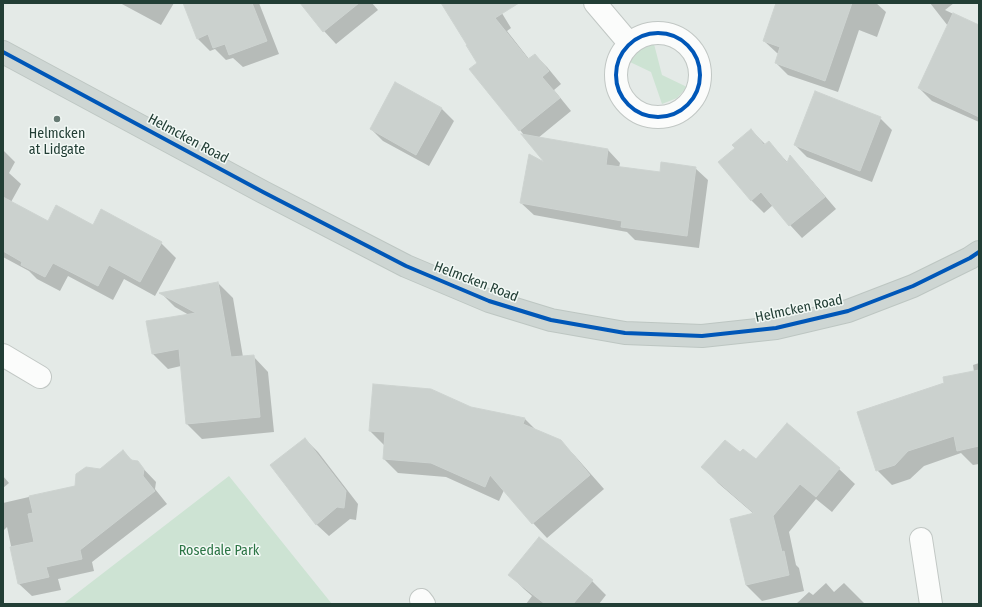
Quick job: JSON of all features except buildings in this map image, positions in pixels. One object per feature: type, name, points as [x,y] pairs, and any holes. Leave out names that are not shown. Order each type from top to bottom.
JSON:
[{"type":"main road","name":"Helmcken Road","points":[[3,52],[263,192],[406,266],[489,301],[551,320],[625,333],[702,336],[776,328],[848,311],[870,303],[914,286],[979,252]]},
{"type":"street","points":[[594,3],[629,43]]},
{"type":"street","points":[[3,354],[40,377]]},
{"type":"street","points":[[921,539],[931,604]]},
{"type":"green space","points":[[654,44],[662,75],[687,87],[677,98],[662,104],[651,72],[630,62],[639,50]]},
{"type":"green space","name":"Rosedale Park","points":[[229,476],[332,604],[63,604]]},
{"type":"cycle path","points":[[658,33],[666,34],[681,40],[693,52],[699,67],[700,75],[699,83],[693,98],[681,110],[666,116],[658,117],[650,116],[635,110],[623,98],[617,83],[616,75],[617,67],[623,52],[635,40],[650,34],[658,33]]},
{"type":"cycle path","points":[[3,52],[263,192],[406,266],[489,301],[551,320],[625,333],[702,336],[776,328],[848,311],[913,286],[970,258],[979,252]]},
{"type":"place","name":"Helmcken at Lidgate","points":[[57,119]]}]
